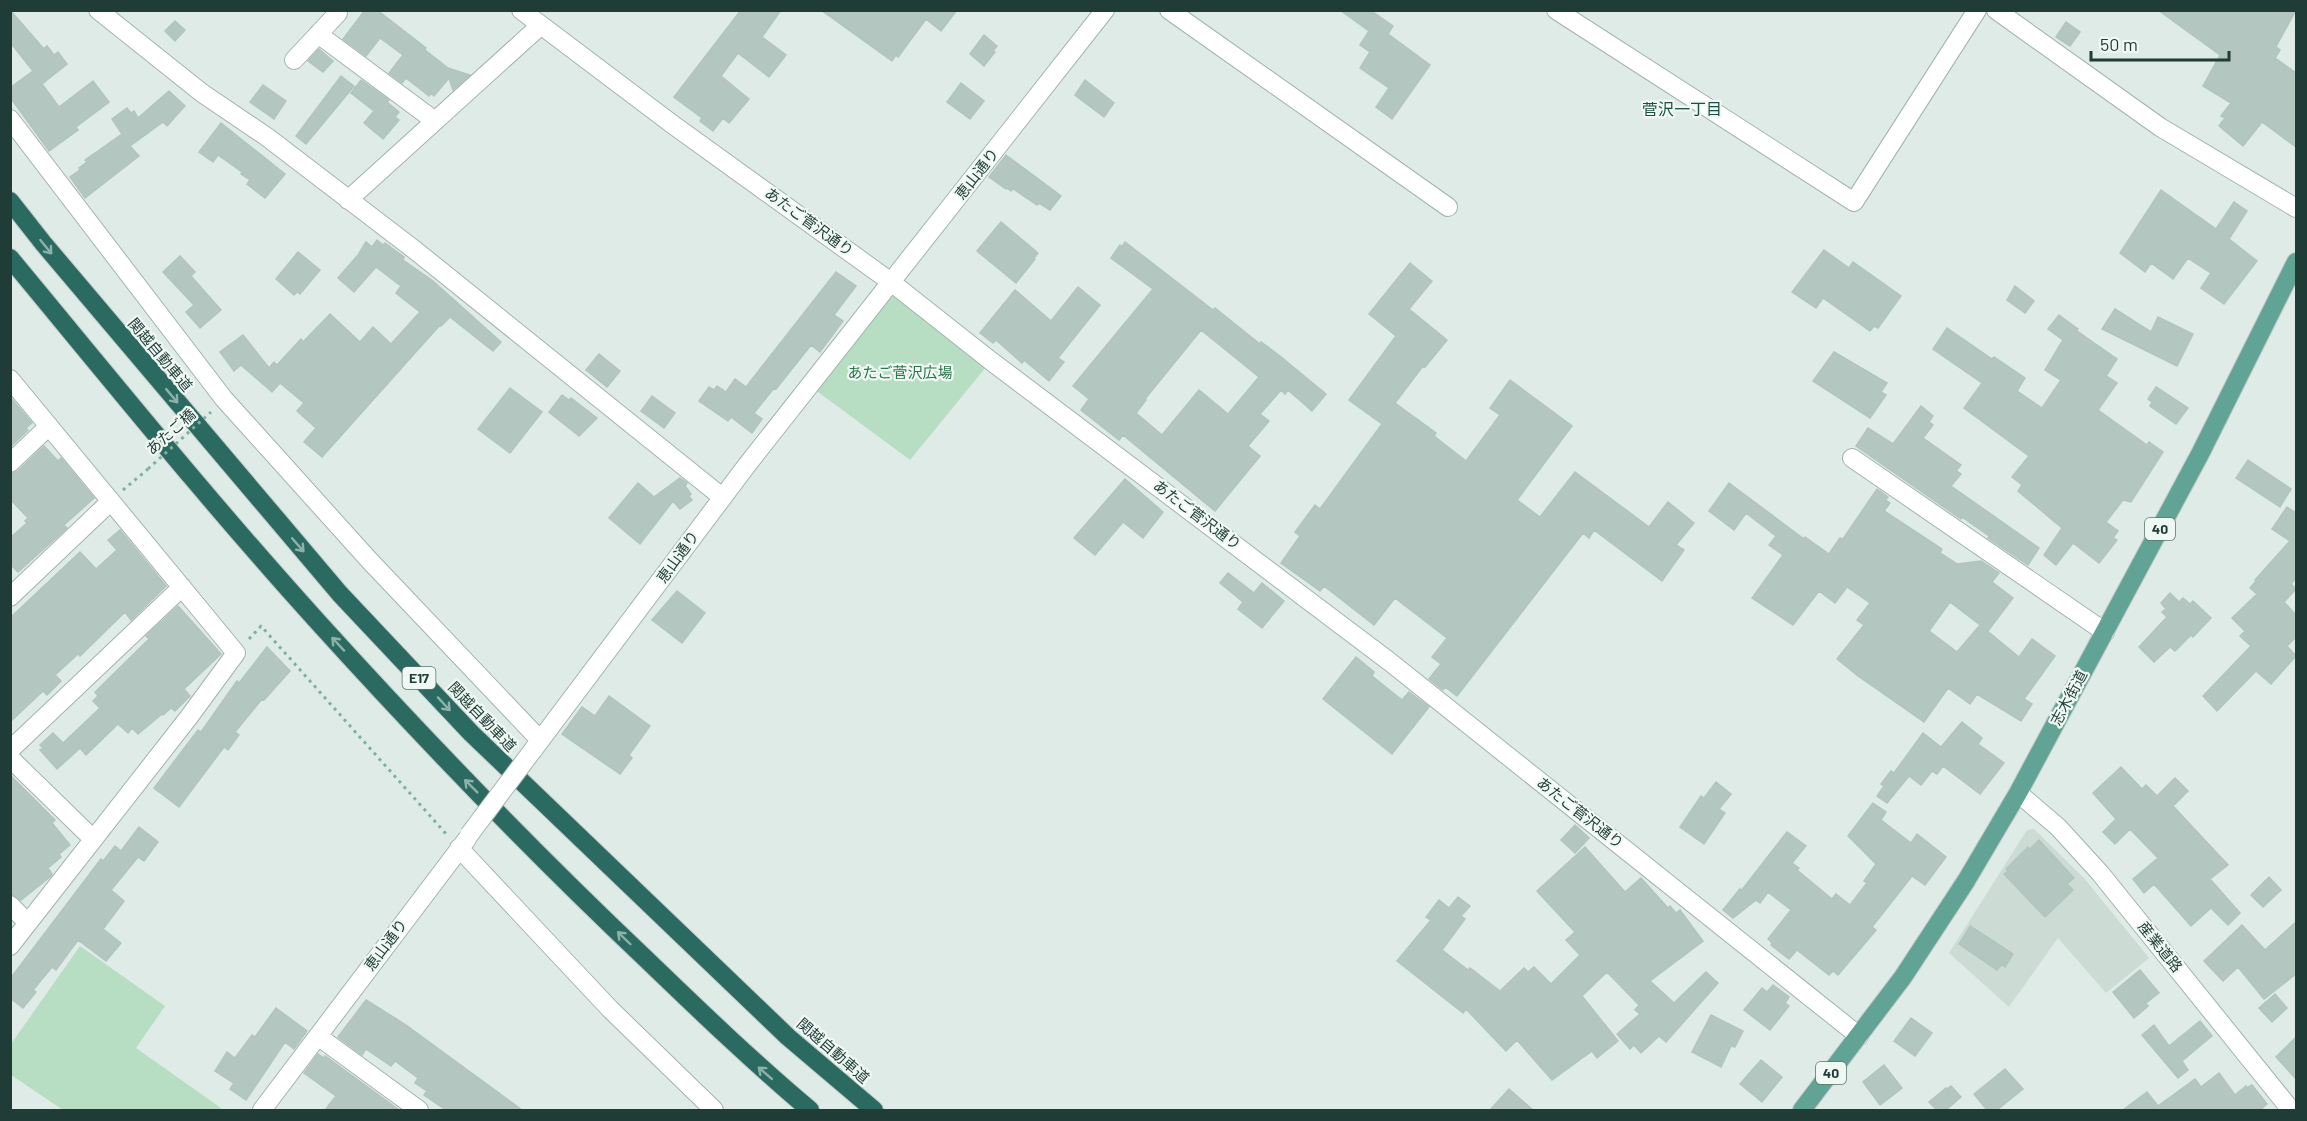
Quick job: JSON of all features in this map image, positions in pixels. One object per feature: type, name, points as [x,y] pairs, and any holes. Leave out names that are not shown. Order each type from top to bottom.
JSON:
[{"type":"highway","name":"関越自動車道","points":[[10,201],[87,296],[340,594],[471,733],[788,1037],[874,1110]]},
{"type":"highway","name":"E17","points":[[10,258],[197,484],[316,621],[444,759],[602,918],[761,1069],[810,1110]]},
{"type":"main road","name":"志木街道","points":[[1802,1110],[1903,976],[1960,890],[2018,793],[2200,454],[2296,262]]},
{"type":"street","points":[[98,10],[202,93],[267,138],[416,251],[722,497]]},
{"type":"street","name":"あたご菅沢通り","points":[[521,10],[672,124],[891,282],[1390,662],[1860,1036]]},
{"type":"street","name":"恵山通り","points":[[262,1110],[722,497],[1105,10]]},
{"type":"street","points":[[1169,10],[1448,207]]},
{"type":"street","points":[[1556,10],[1854,202],[1977,10]]},
{"type":"street","points":[[1996,10],[2160,127],[2296,208]]},
{"type":"street","points":[[294,60],[338,13]]},
{"type":"street","points":[[348,200],[541,25]]},
{"type":"street","points":[[318,34],[435,121]]},
{"type":"street","points":[[10,119],[224,399],[537,745]]},
{"type":"street","points":[[10,379],[236,653],[189,717],[10,946]]},
{"type":"street","points":[[10,463],[49,426]]},
{"type":"street","points":[[1852,458],[2105,632]]},
{"type":"street","points":[[10,597],[111,501]]},
{"type":"street","points":[[10,750],[182,587]]},
{"type":"street","points":[[10,758],[93,839]]},
{"type":"street","name":"産業道路","points":[[2018,793],[2058,827],[2100,873],[2291,1110]]},
{"type":"street","points":[[464,842],[610,1009],[714,1110]]},
{"type":"street","points":[[10,905],[27,922]]},
{"type":"street","points":[[319,1037],[419,1110]]},
{"type":"path","name":"あたご橋","points":[[111,501],[211,412]]},
{"type":"path","points":[[236,653],[261,626],[464,842]]},
{"type":"shaded area","points":[[2034,829],[2084,878],[2149,958],[2106,993],[2058,938],[2009,1007],[1949,953],[2027,830]]},
{"type":"green space","name":"あたご菅沢広場","points":[[891,282],[991,361],[910,460],[810,386]]},
{"type":"green space","points":[[80,946],[165,1006],[136,1048],[221,1108],[219,1110],[63,1110],[11,1075],[11,1044]]},
{"type":"building","points":[[10,10],[44,49],[47,46],[54,55],[58,52],[67,64],[42,84],[59,107],[93,81],[109,102],[76,127],[78,130],[49,151],[10,97],[10,88],[33,71],[10,42]]},
{"type":"building","points":[[365,10],[377,10],[448,68],[470,75],[453,90],[449,78],[434,96],[431,93],[429,96],[406,78],[402,83],[389,73],[403,55],[380,38],[366,56],[343,39]]},
{"type":"building","points":[[741,10],[781,10],[762,37],[786,55],[769,77],[738,53],[721,76],[749,99],[729,123],[723,118],[713,131],[700,121],[702,118],[674,97]]},
{"type":"building","points":[[821,10],[957,10],[941,31],[926,19],[898,57],[896,55],[892,61]]},
{"type":"building","points":[[1340,10],[1370,10],[1393,26],[1388,34],[1430,65],[1392,119],[1376,107],[1389,88],[1360,68],[1370,52],[1360,45],[1369,31]]},
{"type":"building","points":[[2158,10],[2296,10],[2276,47],[2280,50],[2275,58],[2296,73],[2296,147],[2262,122],[2243,146],[2219,126],[2225,118],[2221,116],[2231,103],[2203,86],[2220,55]]},
{"type":"building","points":[[175,21],[185,30],[175,41],[165,31]]},
{"type":"building","points":[[2066,22],[2080,32],[2070,46],[2056,37]]},
{"type":"building","points":[[984,35],[997,46],[984,66],[970,54]]},
{"type":"building","points":[[319,49],[333,61],[323,72],[308,61]]},
{"type":"building","points":[[341,76],[354,86],[306,144],[296,136]]},
{"type":"building","points":[[361,80],[389,100],[387,102],[399,112],[395,117],[399,120],[383,139],[364,123],[374,111],[351,93]]},
{"type":"building","points":[[1085,80],[1114,103],[1104,117],[1075,95]]},
{"type":"building","points":[[961,83],[984,101],[970,119],[947,102]]},
{"type":"building","points":[[263,85],[286,101],[274,119],[250,102]]},
{"type":"building","points":[[169,91],[185,106],[167,126],[163,122],[130,146],[139,156],[85,198],[70,177],[80,170],[79,168],[87,162],[85,160],[122,134],[112,119],[127,108],[131,113],[134,111],[138,118]]},
{"type":"building","points":[[221,123],[285,174],[265,198],[247,184],[250,180],[241,174],[242,172],[218,155],[213,162],[199,152]]},
{"type":"building","points":[[1006,155],[1061,196],[1050,210],[1039,203],[1037,205],[1012,188],[1011,191],[1006,189],[989,177]]},
{"type":"building","points":[[2161,190],[2216,229],[2234,202],[2247,211],[2229,239],[2257,261],[2224,304],[2201,288],[2211,273],[2188,258],[2173,279],[2151,263],[2145,272],[2120,253]]},
{"type":"building","points":[[1001,222],[1038,253],[1016,283],[977,251]]},
{"type":"building","points":[[377,240],[404,257],[403,260],[433,281],[501,342],[493,351],[450,317],[440,325],[322,457],[304,442],[316,428],[297,411],[304,403],[280,383],[272,392],[241,365],[234,371],[220,352],[243,335],[269,368],[274,362],[277,365],[301,339],[303,342],[330,314],[360,342],[373,327],[391,344],[420,312],[396,293],[401,286],[376,267],[354,292],[338,278],[366,242],[372,247]]},
{"type":"building","points":[[1125,242],[1213,310],[1215,308],[1260,344],[1261,342],[1280,356],[1326,394],[1312,411],[1288,390],[1285,394],[1281,390],[1260,414],[1269,421],[1248,446],[1260,456],[1215,511],[1123,435],[1119,440],[1081,410],[1089,399],[1073,386],[1153,289],[1111,258],[1120,245],[1122,247]],"holes":[[[1201,330],[1259,377],[1228,414],[1199,390],[1162,435],[1136,413]]]},
{"type":"building","points":[[1824,250],[1849,268],[1853,262],[1901,296],[1878,328],[1874,326],[1870,331],[1823,298],[1816,308],[1792,292]]},
{"type":"building","points":[[298,252],[320,270],[300,294],[297,292],[294,295],[276,279]]},
{"type":"building","points":[[180,256],[195,272],[191,276],[221,310],[200,328],[186,312],[194,305],[163,272]]},
{"type":"building","points":[[1410,263],[1432,281],[1409,309],[1447,340],[1425,367],[1423,366],[1395,403],[1436,433],[1434,436],[1466,461],[1500,415],[1490,408],[1510,380],[1572,426],[1517,500],[1540,517],[1575,472],[1649,527],[1668,502],[1694,523],[1676,545],[1684,550],[1662,581],[1594,530],[1589,538],[1583,533],[1457,696],[1445,687],[1443,690],[1429,679],[1441,664],[1432,657],[1447,638],[1395,598],[1374,625],[1324,586],[1320,591],[1281,563],[1300,536],[1295,532],[1315,505],[1320,509],[1382,424],[1349,400],[1396,336],[1369,314]]},
{"type":"building","points":[[836,272],[856,286],[834,315],[843,321],[820,352],[811,345],[776,389],[774,388],[754,413],[762,419],[752,433],[731,417],[728,421],[699,401],[709,387],[714,390],[717,386],[726,392],[735,379],[746,387]]},
{"type":"building","points":[[2015,286],[2034,301],[2025,313],[2007,300]]},
{"type":"building","points":[[1078,287],[1100,305],[1058,358],[1064,362],[1049,381],[1024,360],[1022,363],[996,340],[993,343],[980,333],[1015,290],[1051,321]]},
{"type":"building","points":[[2115,309],[2151,332],[2158,317],[2193,334],[2177,366],[2102,329]]},
{"type":"building","points":[[2059,315],[2078,329],[2077,331],[2117,359],[2106,376],[2117,383],[2098,410],[2147,445],[2149,442],[2163,452],[2131,502],[2123,500],[2106,522],[2118,531],[2113,538],[2117,540],[2099,563],[2073,543],[2056,565],[2044,555],[2062,528],[2018,491],[2022,485],[2012,477],[2029,456],[1964,408],[1982,383],[1933,349],[1947,328],[1992,359],[1994,357],[2025,378],[2017,391],[2042,408],[2061,380],[2045,370],[2063,340],[2048,329]]},
{"type":"building","points":[[1834,352],[1887,383],[1881,392],[1886,395],[1870,418],[1813,381]]},
{"type":"building","points":[[599,354],[620,371],[607,387],[586,370]]},
{"type":"building","points":[[2156,387],[2188,408],[2176,424],[2150,406],[2152,402],[2148,399]]},
{"type":"building","points":[[510,388],[542,412],[510,453],[478,429]]},
{"type":"building","points":[[562,395],[569,400],[571,398],[597,418],[579,436],[549,412]]},
{"type":"building","points":[[652,396],[675,413],[664,428],[641,411]]},
{"type":"building","points":[[10,397],[32,423],[10,447]]},
{"type":"building","points":[[1921,406],[1933,416],[1929,422],[1933,425],[1923,438],[1961,465],[1956,471],[1961,474],[1951,486],[2039,548],[2028,565],[1962,517],[1961,519],[1856,446],[1868,428],[1893,444]]},
{"type":"building","points":[[44,446],[58,461],[61,458],[94,498],[64,525],[67,528],[18,572],[10,564],[10,538],[27,523],[25,521],[28,518],[10,499],[10,474],[18,471]]},
{"type":"building","points":[[2248,460],[2291,489],[2280,507],[2236,478]]},
{"type":"building","points":[[680,478],[687,483],[685,486],[692,500],[680,509],[673,501],[640,544],[609,518],[638,483],[654,497]]},
{"type":"building","points":[[1125,479],[1163,512],[1143,538],[1123,522],[1095,555],[1074,538]]},
{"type":"building","points":[[1729,483],[1804,539],[1805,537],[1829,554],[1840,538],[1843,539],[1877,489],[1888,497],[1885,500],[1890,503],[1884,511],[1942,549],[1940,553],[1957,564],[1981,561],[1999,573],[1992,582],[2013,598],[1988,631],[1950,602],[1929,631],[1957,652],[1980,625],[2019,657],[2032,639],[2055,656],[2024,699],[2032,704],[2021,721],[1977,694],[1970,704],[1948,688],[1924,722],[1858,676],[1837,659],[1864,625],[1857,620],[1870,603],[1847,587],[1835,603],[1819,591],[1793,625],[1752,598],[1783,555],[1769,545],[1776,536],[1746,513],[1734,530],[1709,511]]},
{"type":"building","points":[[2287,507],[2296,513],[2296,578],[2291,584],[2296,589],[2284,602],[2296,615],[2296,637],[2287,646],[2296,656],[2271,684],[2256,671],[2217,711],[2203,696],[2251,646],[2240,636],[2245,631],[2232,618],[2257,594],[2250,588],[2290,541],[2272,529]]},
{"type":"building","points":[[120,530],[166,586],[131,620],[125,612],[80,656],[78,654],[55,675],[61,681],[47,695],[43,691],[10,722],[10,618],[80,552],[96,569],[117,550],[108,540]]},
{"type":"building","points":[[1228,573],[1254,593],[1262,583],[1284,601],[1262,628],[1238,609],[1243,602],[1220,583]]},
{"type":"building","points":[[677,591],[705,613],[682,643],[652,620]]},
{"type":"building","points":[[2170,593],[2179,602],[2183,598],[2190,604],[2193,601],[2211,618],[2193,637],[2191,635],[2175,651],[2170,647],[2154,662],[2139,647],[2167,617],[2162,612],[2166,609],[2161,603]]},
{"type":"building","points":[[178,606],[221,654],[184,689],[190,696],[175,711],[171,708],[138,734],[132,728],[128,733],[118,724],[86,755],[80,748],[57,769],[40,750],[43,748],[40,745],[53,733],[63,743],[100,708],[93,701],[98,696],[95,692],[149,639],[146,636]]},
{"type":"building","points":[[267,647],[290,671],[264,700],[262,699],[235,732],[239,735],[228,750],[224,747],[179,807],[154,788],[198,730],[201,732],[237,681],[239,683]]},
{"type":"building","points":[[1356,657],[1374,672],[1372,676],[1402,700],[1409,692],[1429,707],[1392,754],[1323,699]]},
{"type":"building","points":[[609,696],[650,726],[629,755],[632,758],[620,774],[562,734],[582,707],[595,716]]},
{"type":"building","points":[[1962,722],[1982,738],[1978,744],[2004,763],[1980,794],[1943,766],[1937,774],[1932,771],[1921,785],[1909,776],[1887,803],[1877,796],[1884,786],[1881,784],[1891,771],[1894,773],[1923,733],[1941,747]]},
{"type":"building","points":[[2121,767],[2142,789],[2146,785],[2157,796],[2175,778],[2188,791],[2173,806],[2228,865],[2210,879],[2240,913],[2228,925],[2211,908],[2191,926],[2154,884],[2144,893],[2133,879],[2158,858],[2130,829],[2115,844],[2103,832],[2116,819],[2093,793]]},
{"type":"building","points":[[10,775],[55,820],[52,823],[70,845],[48,868],[51,876],[21,900],[10,894]]},
{"type":"building","points":[[1716,782],[1731,794],[1719,809],[1725,813],[1704,844],[1680,827],[1701,796],[1704,798]]},
{"type":"building","points":[[1873,803],[1886,812],[1881,820],[1911,843],[1917,834],[1946,857],[1925,885],[1912,876],[1872,927],[1876,930],[1838,975],[1833,971],[1829,975],[1797,950],[1789,959],[1771,945],[1768,939],[1791,910],[1768,892],[1760,903],[1756,900],[1733,918],[1723,910],[1740,889],[1741,891],[1787,832],[1806,846],[1792,863],[1799,868],[1797,870],[1832,899],[1836,894],[1850,905],[1867,883],[1864,881],[1876,864],[1848,836]]},
{"type":"building","points":[[1575,825],[1589,838],[1575,853],[1561,840]]},
{"type":"building","points":[[139,827],[158,842],[144,861],[138,857],[111,890],[124,901],[103,929],[121,943],[106,961],[78,940],[56,970],[52,967],[33,990],[36,992],[23,1008],[10,998],[10,979],[101,859],[103,861],[115,846],[121,851]]},
{"type":"building","points":[[2039,840],[2074,878],[2067,884],[2073,890],[2045,917],[2004,874],[2008,871],[2006,869],[2028,847],[2030,849]]},
{"type":"building","points":[[1585,847],[1625,892],[1641,878],[1668,908],[1670,906],[1676,913],[1680,910],[1703,941],[1650,981],[1674,1003],[1706,972],[1718,983],[1666,1042],[1659,1036],[1641,1053],[1634,1045],[1630,1049],[1617,1034],[1640,1014],[1635,1010],[1639,1005],[1607,972],[1582,996],[1618,1041],[1597,1058],[1592,1051],[1552,1080],[1517,1040],[1506,1051],[1466,1009],[1463,1013],[1397,961],[1431,920],[1426,917],[1439,900],[1449,908],[1458,897],[1470,906],[1461,916],[1465,919],[1442,950],[1500,991],[1524,968],[1528,972],[1534,967],[1551,984],[1580,955],[1566,940],[1575,932],[1537,891]]},
{"type":"building","points":[[2269,877],[2281,890],[2263,907],[2251,895]]},
{"type":"building","points":[[2296,922],[2296,974],[2264,999],[2238,967],[2223,981],[2204,961],[2242,925],[2265,950]]},
{"type":"building","points":[[1970,926],[2013,954],[2005,967],[2002,964],[1997,970],[1959,944]]},
{"type":"building","points":[[2140,970],[2159,993],[2146,1003],[2148,1006],[2134,1018],[2113,992]]},
{"type":"building","points":[[1773,985],[1789,997],[1785,1003],[1789,1006],[1770,1030],[1744,1010],[1762,988],[1767,992]]},
{"type":"building","points":[[2275,994],[2287,1008],[2272,1022],[2259,1008]]},
{"type":"building","points":[[366,1000],[406,1025],[522,1110],[446,1110],[424,1095],[427,1091],[415,1083],[418,1078],[395,1061],[391,1066],[366,1049],[362,1055],[338,1037]]},
{"type":"building","points":[[276,1008],[307,1031],[294,1049],[285,1042],[246,1100],[230,1089],[234,1083],[215,1071],[227,1052],[235,1058],[252,1035],[255,1037]]},
{"type":"building","points":[[1711,1015],[1743,1031],[1735,1047],[1731,1046],[1721,1067],[1692,1052]]},
{"type":"building","points":[[1911,1018],[1932,1033],[1915,1056],[1894,1041]]},
{"type":"building","points":[[2200,1021],[2212,1036],[2182,1061],[2188,1070],[2178,1078],[2142,1035],[2154,1025],[2169,1046]]},
{"type":"building","points":[[2296,1037],[2296,1079],[2276,1057]]},
{"type":"building","points":[[318,1054],[324,1058],[325,1056],[399,1110],[325,1110],[336,1096],[304,1073]]},
{"type":"building","points":[[1761,1060],[1782,1077],[1762,1102],[1740,1084]]},
{"type":"building","points":[[1884,1065],[1902,1088],[1880,1105],[1863,1082]]},
{"type":"building","points":[[2005,1069],[2023,1089],[1997,1110],[1987,1110],[1974,1094]]},
{"type":"building","points":[[2219,1073],[2235,1095],[2246,1086],[2247,1088],[2252,1085],[2267,1104],[2260,1110],[2123,1110],[2147,1092],[2158,1106],[2195,1079],[2201,1087]]},
{"type":"building","points":[[1951,1086],[1961,1097],[1946,1110],[1937,1110],[1929,1102]]},
{"type":"building","points":[[1509,1089],[1533,1110],[1490,1110]]},
{"type":"district","name":"菅沢一丁目","points":[[1682,109]]}]
